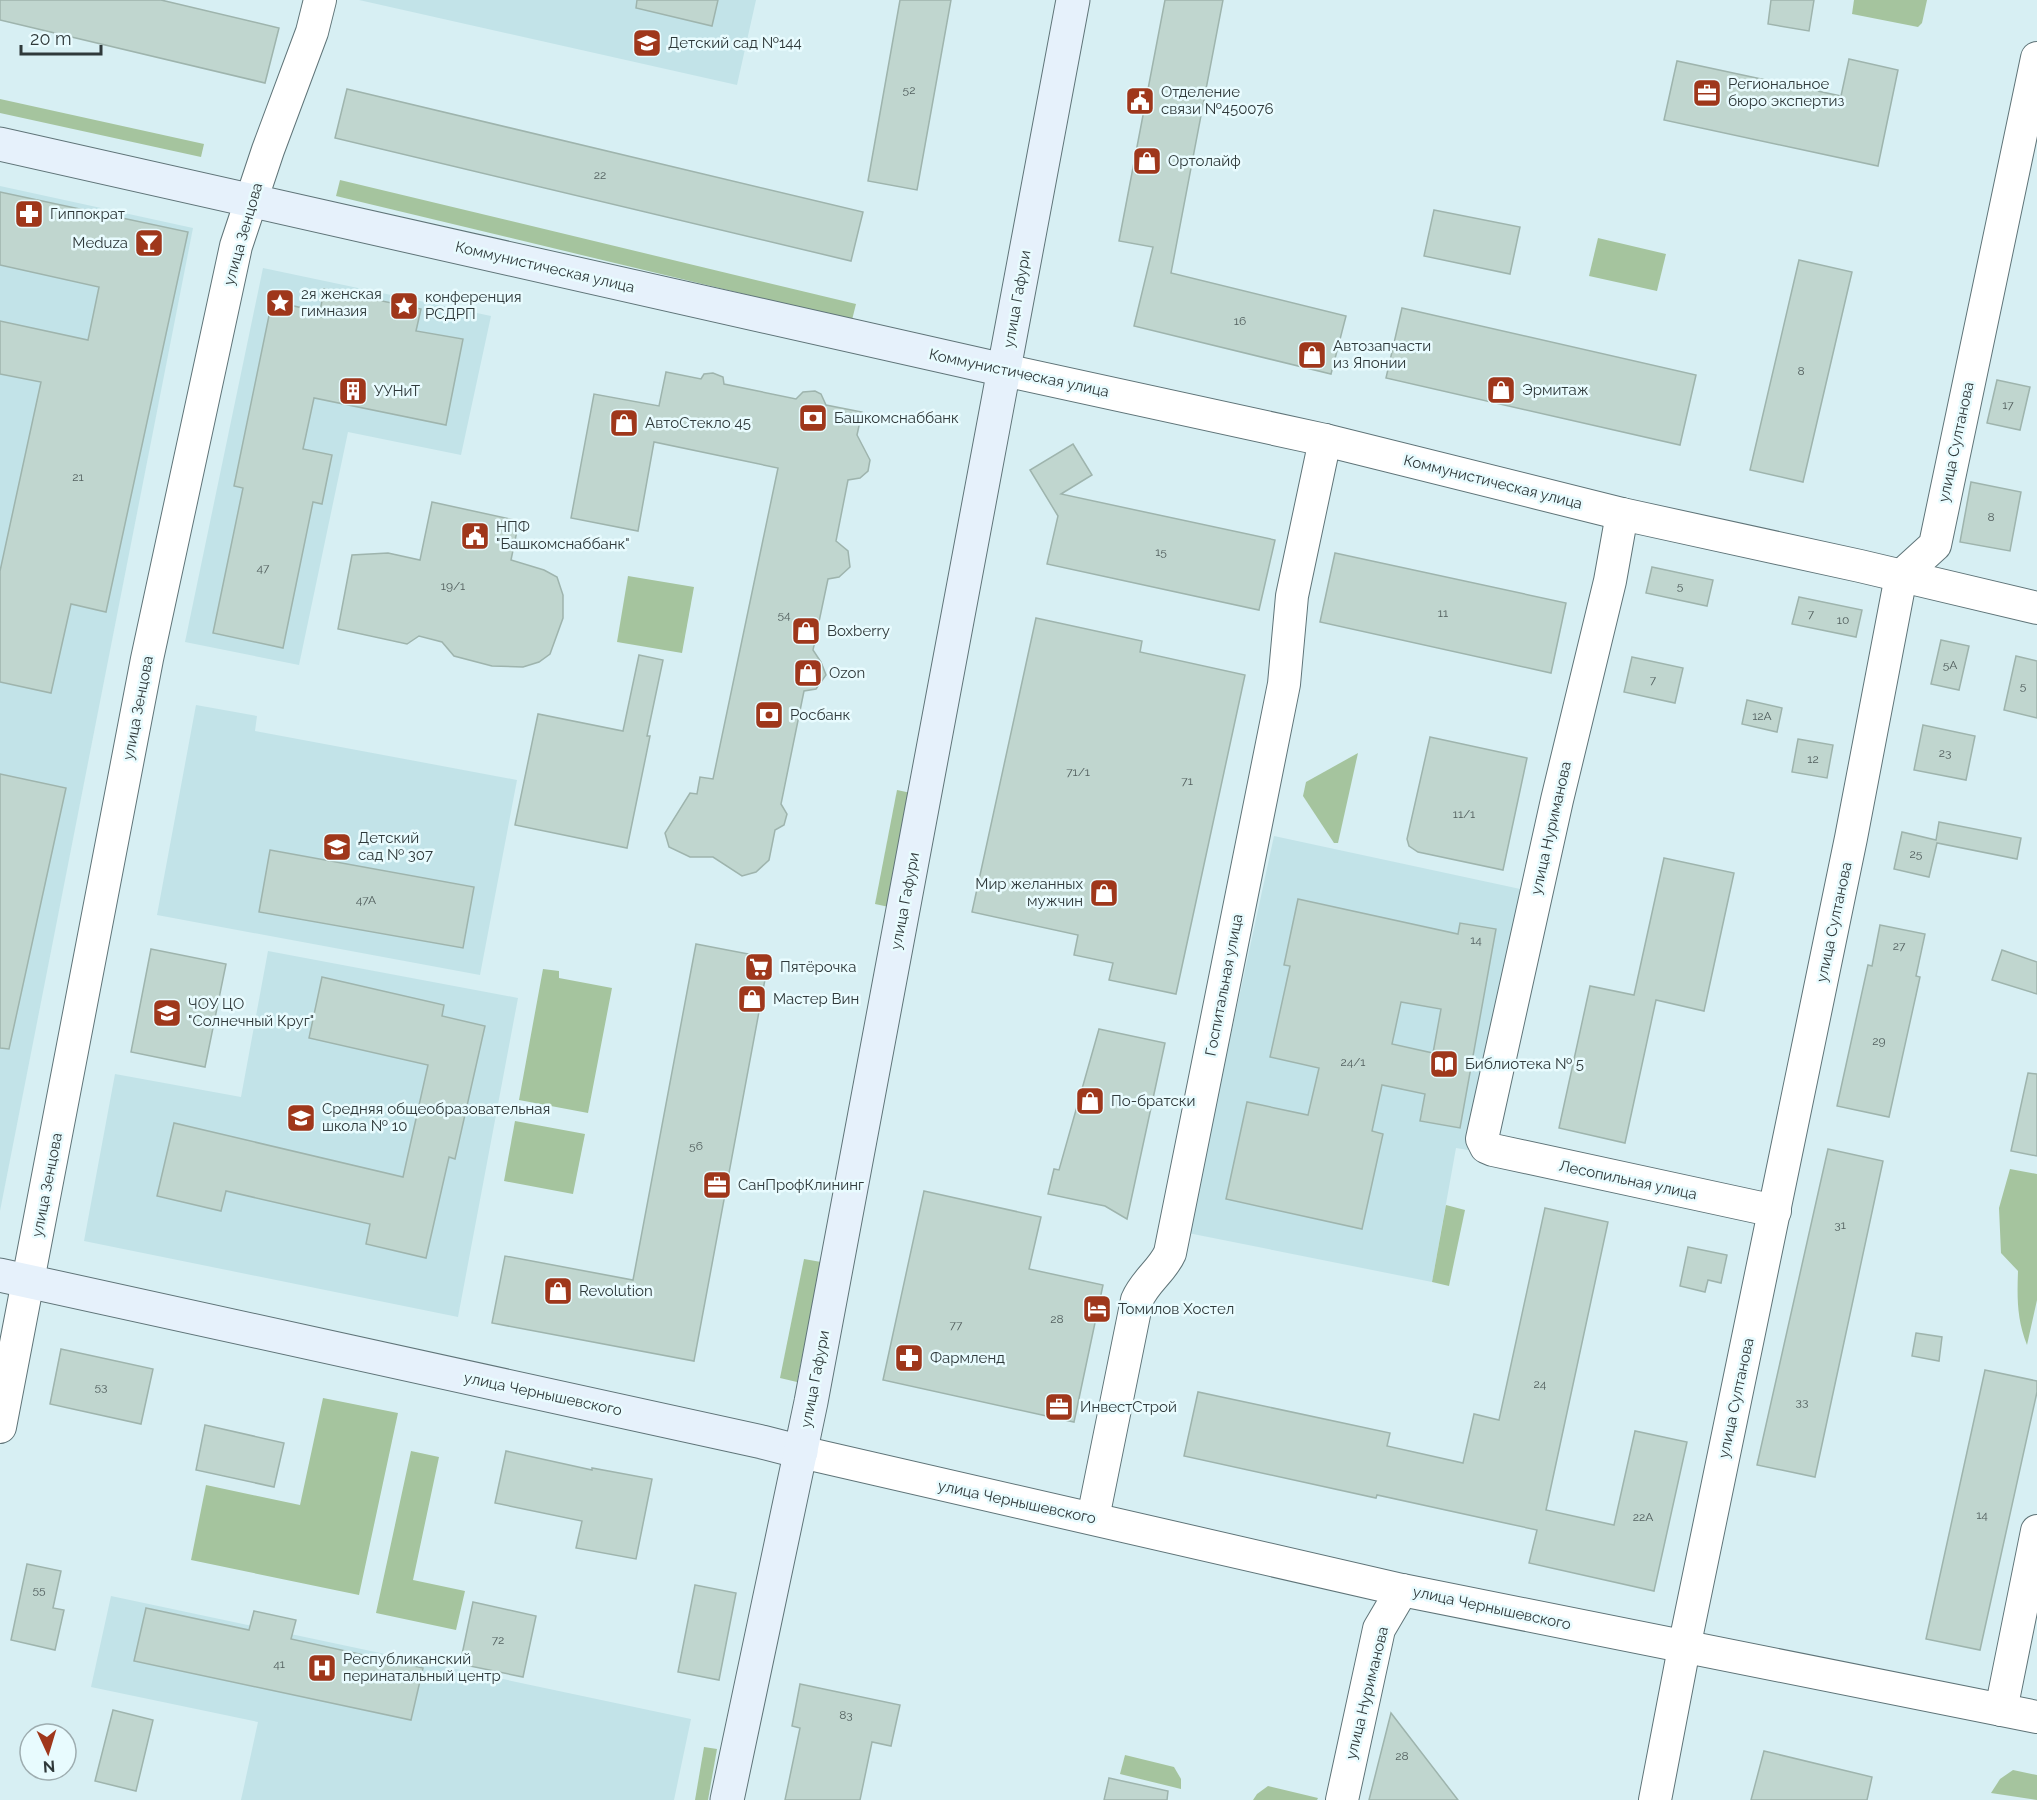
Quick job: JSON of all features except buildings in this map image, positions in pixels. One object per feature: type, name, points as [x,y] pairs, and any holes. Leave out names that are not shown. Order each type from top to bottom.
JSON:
[{"type":"street","name":"улица Зенцова","points":[[0,1427],[14,1278],[236,246],[250,201],[312,32],[320,0]]},
{"type":"street","name":"улица Гафури","points":[[727,1800],[801,1452],[1073,0]]},
{"type":"street","name":"улица Султанова","points":[[1655,1800],[1684,1647],[1846,862],[1901,576],[1935,545],[2037,58]]},
{"type":"street","name":"Коммунистическая улица","points":[[0,144],[1325,440],[1622,514],[2037,608]]},
{"type":"street","name":"Госпитальная улица","points":[[1093,1518],[1137,1300],[1144,1286],[1165,1263],[1170,1253],[1283,690],[1291,603],[1325,440]]},
{"type":"street","name":"улица Нуриманова","points":[[1483,1143],[1482,1133],[1557,800],[1605,604],[1622,514]]},
{"type":"street","name":"Лесопильная улица","points":[[1483,1143],[1493,1150],[1775,1212]]},
{"type":"street","name":"улица Чернышевского","points":[[14,1278],[762,1442],[861,1467],[1402,1590],[2037,1717]]},
{"type":"street","points":[[2001,1710],[2037,1531]]},
{"type":"street","name":"улица Нуриманова","points":[[1342,1800],[1379,1629],[1402,1590]]},
{"type":"shaded area","name":"Детский сад №144","points":[[359,0],[756,0],[737,85]]},
{"type":"shaded area","points":[[0,186],[193,228],[0,1211]]},
{"type":"shaded area","points":[[263,268],[491,316],[461,455],[348,432],[299,665],[185,642]]},
{"type":"shaded area","name":"Детский сад № 307","points":[[196,705],[257,716],[255,731],[517,780],[480,975],[157,915]]},
{"type":"shaded area","points":[[1274,836],[1525,890],[1468,1150],[1456,1148],[1432,1282],[1188,1233]]},
{"type":"shaded area","name":"Средняя общеобразовательная школа № 10","points":[[268,951],[518,998],[458,1317],[84,1241],[115,1074],[241,1097]]},
{"type":"shaded area","points":[[111,1596],[691,1719],[674,1800],[241,1800],[258,1722],[91,1687]]},
{"type":"green space","points":[[1854,0],[1927,0],[1922,23],[1918,27],[1852,14]]},
{"type":"green space","points":[[0,99],[204,144],[201,157],[0,113]]},
{"type":"green space","points":[[340,180],[856,304],[852,320],[336,196]]},
{"type":"green space","points":[[1598,238],[1666,254],[1657,291],[1589,276]]},
{"type":"green space","points":[[628,576],[694,587],[682,653],[617,642]]},
{"type":"green space","points":[[1358,753],[1338,843],[1334,843],[1303,796],[1306,782]]},
{"type":"green space","points":[[897,790],[911,793],[889,907],[875,904]]},
{"type":"green space","points":[[543,969],[559,971],[559,978],[612,988],[588,1113],[519,1100]]},
{"type":"green space","points":[[515,1121],[585,1134],[573,1194],[504,1181]]},
{"type":"green space","points":[[2010,1169],[2037,1174],[2037,1300],[2027,1345],[2018,1309],[2018,1271],[2001,1253],[1999,1208]]},
{"type":"green space","points":[[1446,1205],[1465,1210],[1449,1286],[1432,1282]]},
{"type":"green space","points":[[804,1259],[821,1262],[797,1382],[780,1378]]},
{"type":"green space","points":[[323,1398],[398,1413],[359,1595],[191,1560],[206,1485],[300,1505]]},
{"type":"green space","points":[[411,1451],[439,1457],[413,1580],[465,1591],[456,1630],[376,1613]]},
{"type":"green space","points":[[704,1747],[717,1749],[708,1800],[695,1800]]},
{"type":"green space","points":[[1125,1755],[1174,1767],[1181,1779],[1181,1789],[1120,1774]]},
{"type":"green space","points":[[2013,1770],[2037,1775],[2037,1800],[1991,1793],[2000,1779]]},
{"type":"green space","points":[[1268,1786],[1318,1798],[1317,1800],[1253,1800]]},
{"type":"place","name":"Детский сад №144","points":[[647,43]]},
{"type":"place","name":"Региональное бюро экспертиз","points":[[1707,93]]},
{"type":"place","name":"Отделение связи №450076","points":[[1140,101]]},
{"type":"place","name":"Ортолайф","points":[[1147,161]]},
{"type":"place","name":"Гиппократ","points":[[29,214]]},
{"type":"place","name":"Meduza","points":[[149,243]]},
{"type":"place","name":"2я женская гимназия","points":[[280,303]]},
{"type":"place","name":"конференция РСДРП","points":[[404,306]]},
{"type":"place","name":"Автозапчасти из Японии","points":[[1312,355]]},
{"type":"place","name":"Эрмитаж","points":[[1501,390]]},
{"type":"place","name":"УУНиТ","points":[[353,391]]},
{"type":"place","name":"Башкомснаббанк","points":[[813,418]]},
{"type":"place","name":"АвтоСтекло 45","points":[[624,423]]},
{"type":"place","name":"НПФ \"Башкомснаббанк\"","points":[[475,536]]},
{"type":"place","name":"Boxberry","points":[[806,631]]},
{"type":"place","name":"Ozon","points":[[808,673]]},
{"type":"place","name":"Росбанк","points":[[769,715]]},
{"type":"place","name":"Детский сад № 307","points":[[337,847]]},
{"type":"place","name":"Мир желанных мужчин","points":[[1104,893]]},
{"type":"place","name":"Пятёрочка","points":[[759,967]]},
{"type":"place","name":"Мастер Вин","points":[[752,999]]},
{"type":"place","name":"ЧОУ ЦО \"Солнечный Круг\"","points":[[167,1013]]},
{"type":"place","name":"Библиотека № 5","points":[[1444,1064]]},
{"type":"place","name":"По-братски","points":[[1090,1101]]},
{"type":"place","name":"Средняя общеобразовательная школа № 10","points":[[301,1118]]},
{"type":"place","name":"СанПрофКлининг","points":[[717,1185]]},
{"type":"place","name":"Revolution","points":[[558,1291]]},
{"type":"place","name":"Томилов Хостел","points":[[1097,1309]]},
{"type":"place","name":"Фармленд","points":[[909,1358]]},
{"type":"place","name":"ИнвестСтрой","points":[[1059,1407]]},
{"type":"place","name":"Республиканский перинатальный центр","points":[[322,1668]]}]
